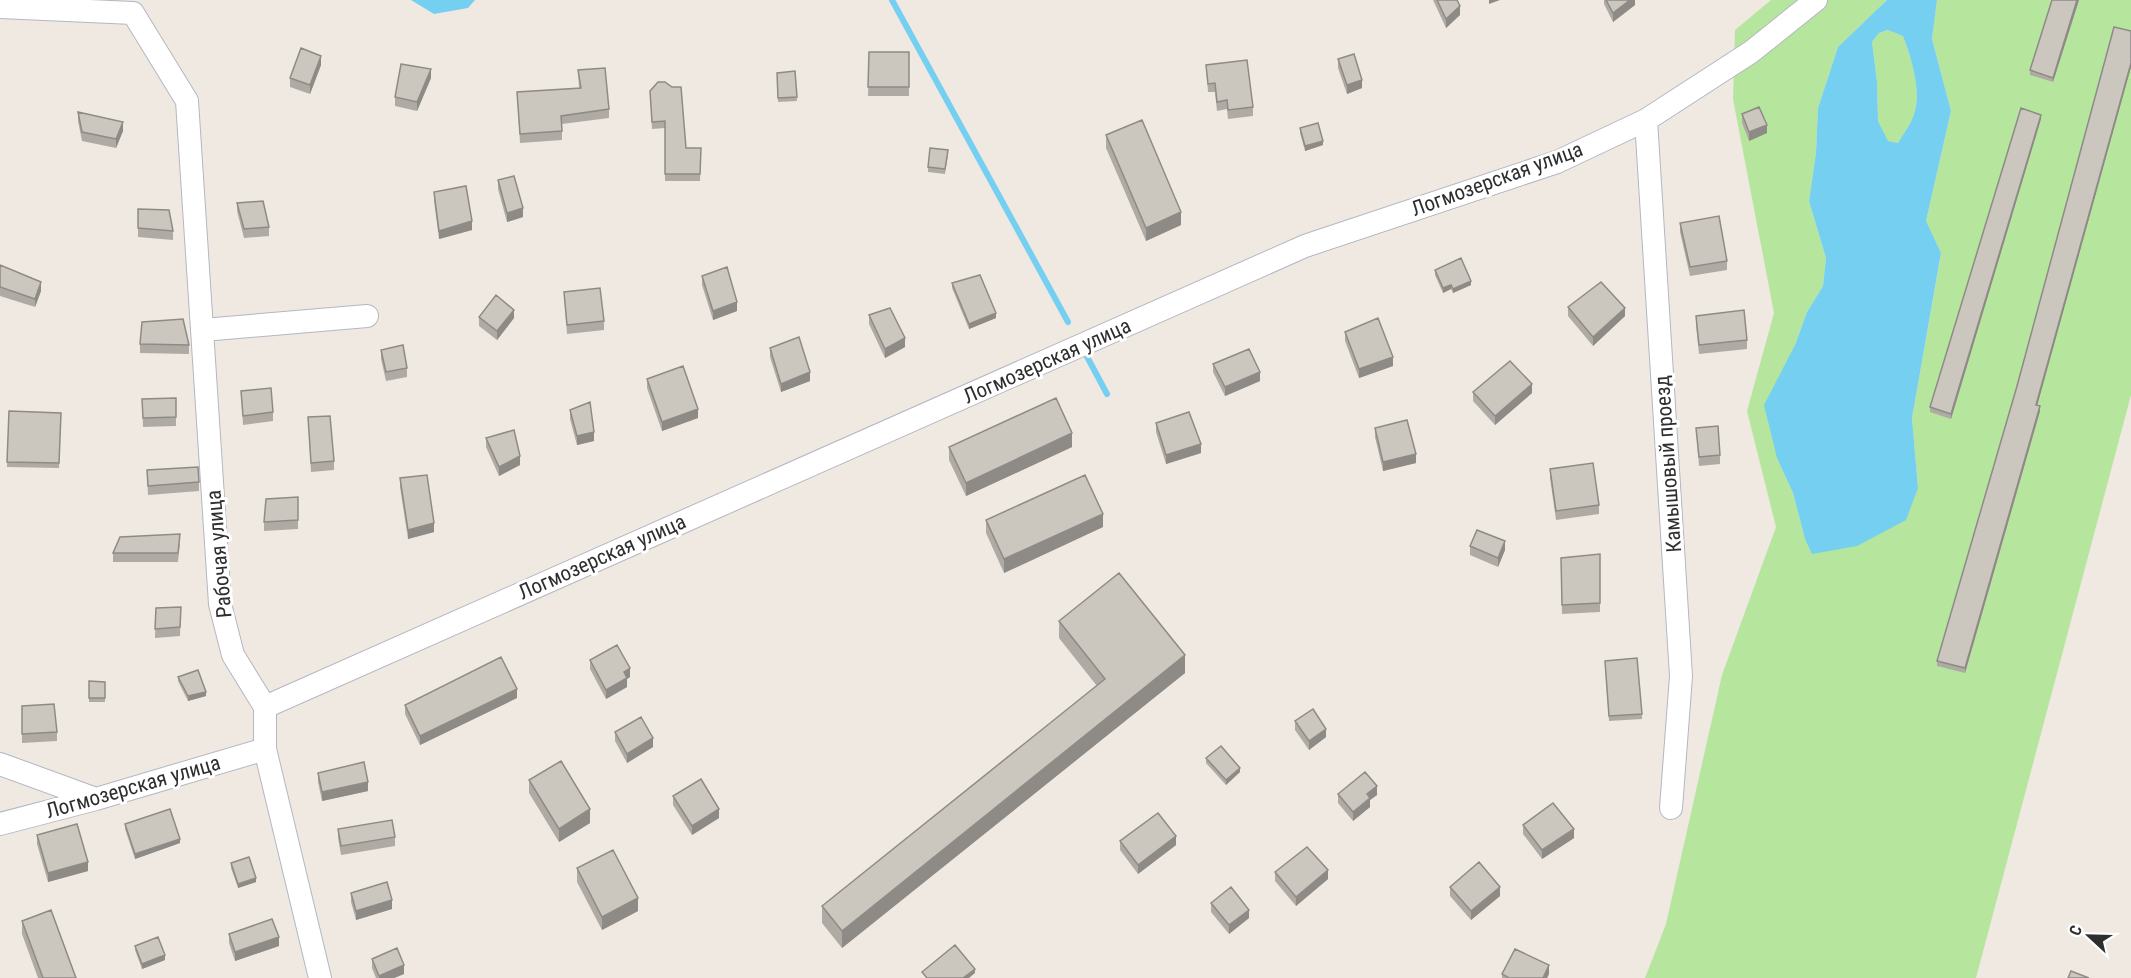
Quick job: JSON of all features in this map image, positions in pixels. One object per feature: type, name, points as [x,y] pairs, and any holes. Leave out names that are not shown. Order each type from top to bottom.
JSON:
[{"type":"street","name":"Логмозерская улица","points":[[265,707],[1305,246],[1557,162],[1646,120],[1751,52],[1816,0]]},
{"type":"street","name":"Рабочая улица","points":[[0,8],[133,13],[187,101],[220,604],[232,655],[265,707]]},
{"type":"street","name":"Камышовый проезд","points":[[1646,120],[1682,676],[1671,808]]},
{"type":"street","points":[[203,330],[367,316]]},
{"type":"street","points":[[265,707],[265,749],[320,978]]},
{"type":"street","name":"Логмозерская улица","points":[[0,824],[96,799],[265,749]]},
{"type":"street","points":[[0,764],[96,799]]},
{"type":"green space","points":[[1771,0],[1887,0],[1838,47],[1818,108],[1816,153],[1809,201],[1826,258],[1823,286],[1807,312],[1795,345],[1777,458],[1793,493],[1805,539],[1918,488],[1912,418],[1941,254],[1926,221],[1951,111],[1932,39],[1937,0],[2131,0],[2131,395],[1976,978],[1645,978],[1666,924],[1722,675],[1776,527],[1747,411],[1774,313],[1733,99],[1735,30]]},
{"type":"green space","points":[[1889,30],[1903,36],[1912,64],[1917,95],[1914,114],[1898,143],[1888,142],[1878,121],[1877,82],[1872,42],[1879,33]]},
{"type":"water","points":[[411,0],[475,0],[468,8],[434,14]]},
{"type":"water","points":[[1887,0],[1937,0],[1932,39],[1951,111],[1926,221],[1941,253],[1912,418],[1918,488],[1906,520],[1857,546],[1812,554],[1805,539],[1793,493],[1777,458],[1764,405],[1795,345],[1807,312],[1823,286],[1826,258],[1809,201],[1816,153],[1818,108],[1838,47]],"holes":[[[1888,30],[1903,36],[1912,64],[1917,95],[1913,118],[1898,143],[1888,141],[1878,121],[1877,82],[1872,42],[1879,33]]]},
{"type":"building","points":[[1437,0],[1457,0],[1460,6],[1446,19]]},
{"type":"building","points":[[1606,0],[1630,0],[1613,13]]},
{"type":"building","points":[[2052,0],[2077,0],[2053,78],[2030,70]]},
{"type":"building","points":[[2114,27],[2131,31],[2131,63],[2036,405],[2040,406],[1965,668],[1937,661],[2017,386]]},
{"type":"building","points":[[301,48],[321,56],[310,85],[290,78]]},
{"type":"building","points":[[869,52],[909,52],[909,87],[868,87]]},
{"type":"building","points":[[1354,54],[1362,80],[1347,85],[1338,59]]},
{"type":"building","points":[[1247,60],[1253,107],[1228,110],[1227,100],[1217,102],[1215,83],[1208,84],[1206,65]]},
{"type":"building","points":[[401,64],[431,69],[417,102],[395,97]]},
{"type":"building","points":[[605,68],[609,109],[561,116],[562,131],[520,134],[517,92],[581,88],[578,70]]},
{"type":"building","points":[[795,71],[797,97],[778,98],[777,73]]},
{"type":"building","points":[[658,82],[665,82],[672,87],[681,87],[686,148],[701,148],[700,174],[665,174],[665,121],[652,122],[650,91]]},
{"type":"building","points":[[1759,107],[1767,125],[1749,132],[1742,114]]},
{"type":"building","points":[[2021,108],[2041,115],[1951,414],[1930,407]]},
{"type":"building","points":[[78,112],[123,122],[116,139],[82,132]]},
{"type":"building","points":[[1142,120],[1181,212],[1146,228],[1106,135]]},
{"type":"building","points":[[1318,123],[1323,141],[1305,146],[1300,128]]},
{"type":"building","points":[[930,148],[948,150],[945,169],[928,167]]},
{"type":"building","points":[[514,176],[523,208],[507,213],[498,180]]},
{"type":"building","points":[[466,186],[472,221],[439,231],[434,192]]},
{"type":"building","points":[[263,201],[269,227],[244,229],[237,203]]},
{"type":"building","points":[[138,209],[169,210],[173,231],[138,228]]},
{"type":"building","points":[[1719,216],[1727,261],[1690,267],[1680,223]]},
{"type":"building","points":[[1461,258],[1471,281],[1453,289],[1451,285],[1443,288],[1435,270]]},
{"type":"building","points":[[0,265],[41,282],[35,299],[0,287]]},
{"type":"building","points":[[727,267],[737,302],[713,311],[702,276]]},
{"type":"building","points":[[980,275],[996,313],[969,324],[952,283]]},
{"type":"building","points":[[1601,282],[1625,308],[1593,337],[1568,307]]},
{"type":"building","points":[[600,288],[604,321],[567,325],[564,292]]},
{"type":"building","points":[[496,295],[514,310],[497,331],[479,317]]},
{"type":"building","points":[[890,308],[905,338],[885,349],[869,315]]},
{"type":"building","points":[[1744,310],[1747,340],[1699,345],[1696,316]]},
{"type":"building","points":[[1378,318],[1393,357],[1359,369],[1345,332]]},
{"type":"building","points":[[183,319],[189,345],[140,344],[142,322]]},
{"type":"building","points":[[799,337],[810,372],[781,384],[770,348]]},
{"type":"building","points":[[403,345],[407,368],[386,372],[381,350]]},
{"type":"building","points":[[1249,349],[1260,372],[1225,387],[1213,364]]},
{"type":"building","points":[[1510,361],[1532,384],[1495,416],[1473,392]]},
{"type":"building","points":[[683,366],[698,409],[662,422],[647,379]]},
{"type":"building","points":[[271,388],[273,412],[243,416],[241,391]]},
{"type":"building","points":[[176,398],[176,417],[143,418],[142,399]]},
{"type":"building","points":[[1056,398],[1072,433],[966,483],[949,447]]},
{"type":"building","points":[[590,402],[594,432],[577,436],[570,410]]},
{"type":"building","points":[[9,411],[61,413],[59,463],[7,462]]},
{"type":"building","points":[[1189,412],[1201,444],[1166,455],[1156,423]]},
{"type":"building","points":[[330,416],[334,461],[311,463],[308,417]]},
{"type":"building","points":[[1407,420],[1416,454],[1383,462],[1375,428]]},
{"type":"building","points":[[1718,426],[1720,455],[1699,457],[1696,428]]},
{"type":"building","points":[[514,430],[520,456],[499,467],[486,438]]},
{"type":"building","points":[[1593,463],[1599,505],[1556,511],[1550,469]]},
{"type":"building","points":[[198,467],[199,482],[148,486],[147,470]]},
{"type":"building","points":[[427,475],[434,523],[408,530],[400,478]]},
{"type":"building","points":[[1085,475],[1103,514],[1004,559],[986,520]]},
{"type":"building","points":[[298,497],[298,520],[264,522],[266,499]]},
{"type":"building","points":[[1477,530],[1505,541],[1498,558],[1470,546]]},
{"type":"building","points":[[180,534],[178,553],[113,553],[120,537]]},
{"type":"building","points":[[1600,554],[1600,603],[1562,605],[1561,558]]},
{"type":"building","points":[[1119,573],[1185,655],[842,931],[822,906],[1105,679],[1059,621]]},
{"type":"building","points":[[181,607],[180,627],[155,629],[156,608]]},
{"type":"building","points":[[617,645],[630,668],[624,672],[627,678],[606,690],[590,660]]},
{"type":"building","points":[[501,657],[517,689],[420,736],[405,705]]},
{"type":"building","points":[[1637,658],[1642,714],[1609,716],[1605,661]]},
{"type":"building","points":[[198,670],[206,692],[188,696],[178,677]]},
{"type":"building","points":[[89,681],[105,682],[105,698],[89,698]]},
{"type":"building","points":[[54,704],[57,732],[22,734],[22,706]]},
{"type":"building","points":[[1313,709],[1326,729],[1309,741],[1295,721]]},
{"type":"building","points":[[641,717],[653,738],[627,754],[615,732]]},
{"type":"building","points":[[1221,746],[1240,768],[1226,780],[1206,758]]},
{"type":"building","points":[[561,761],[590,809],[559,829],[529,780]]},
{"type":"building","points":[[364,762],[368,782],[322,792],[318,773]]},
{"type":"building","points":[[1365,772],[1377,786],[1367,794],[1370,798],[1353,812],[1338,794]]},
{"type":"building","points":[[701,779],[719,809],[692,826],[673,796]]},
{"type":"building","points":[[1553,803],[1574,829],[1542,850],[1523,825]]},
{"type":"building","points":[[170,809],[180,839],[135,854],[125,824]]},
{"type":"building","points":[[1158,813],[1176,836],[1138,865],[1120,841]]},
{"type":"building","points":[[392,820],[395,837],[341,846],[338,829]]},
{"type":"building","points":[[77,824],[88,862],[48,873],[37,835]]},
{"type":"building","points":[[1307,847],[1328,870],[1296,897],[1275,872]]},
{"type":"building","points":[[613,850],[638,898],[602,917],[577,868]]},
{"type":"building","points":[[249,857],[256,878],[238,884],[231,863]]},
{"type":"building","points":[[1479,862],[1500,887],[1471,911],[1450,887]]},
{"type":"building","points":[[387,882],[392,900],[356,911],[351,893]]},
{"type":"building","points":[[1231,887],[1249,910],[1229,925],[1211,903]]},
{"type":"building","points":[[51,910],[76,978],[43,978],[22,921]]},
{"type":"building","points":[[272,919],[279,937],[235,952],[229,934]]},
{"type":"building","points":[[158,937],[165,955],[142,964],[135,946]]},
{"type":"building","points":[[955,945],[975,969],[963,978],[927,978],[922,972]]},
{"type":"building","points":[[397,948],[404,965],[379,976],[372,959]]},
{"type":"building","points":[[1515,949],[1549,965],[1543,978],[1509,978],[1502,974]]},
{"type":"building","points":[[2071,971],[2089,978],[2068,978]]},
{"type":"waterway","points":[[892,0],[1068,322]]},
{"type":"waterway","points":[[1084,351],[1107,394]]}]
